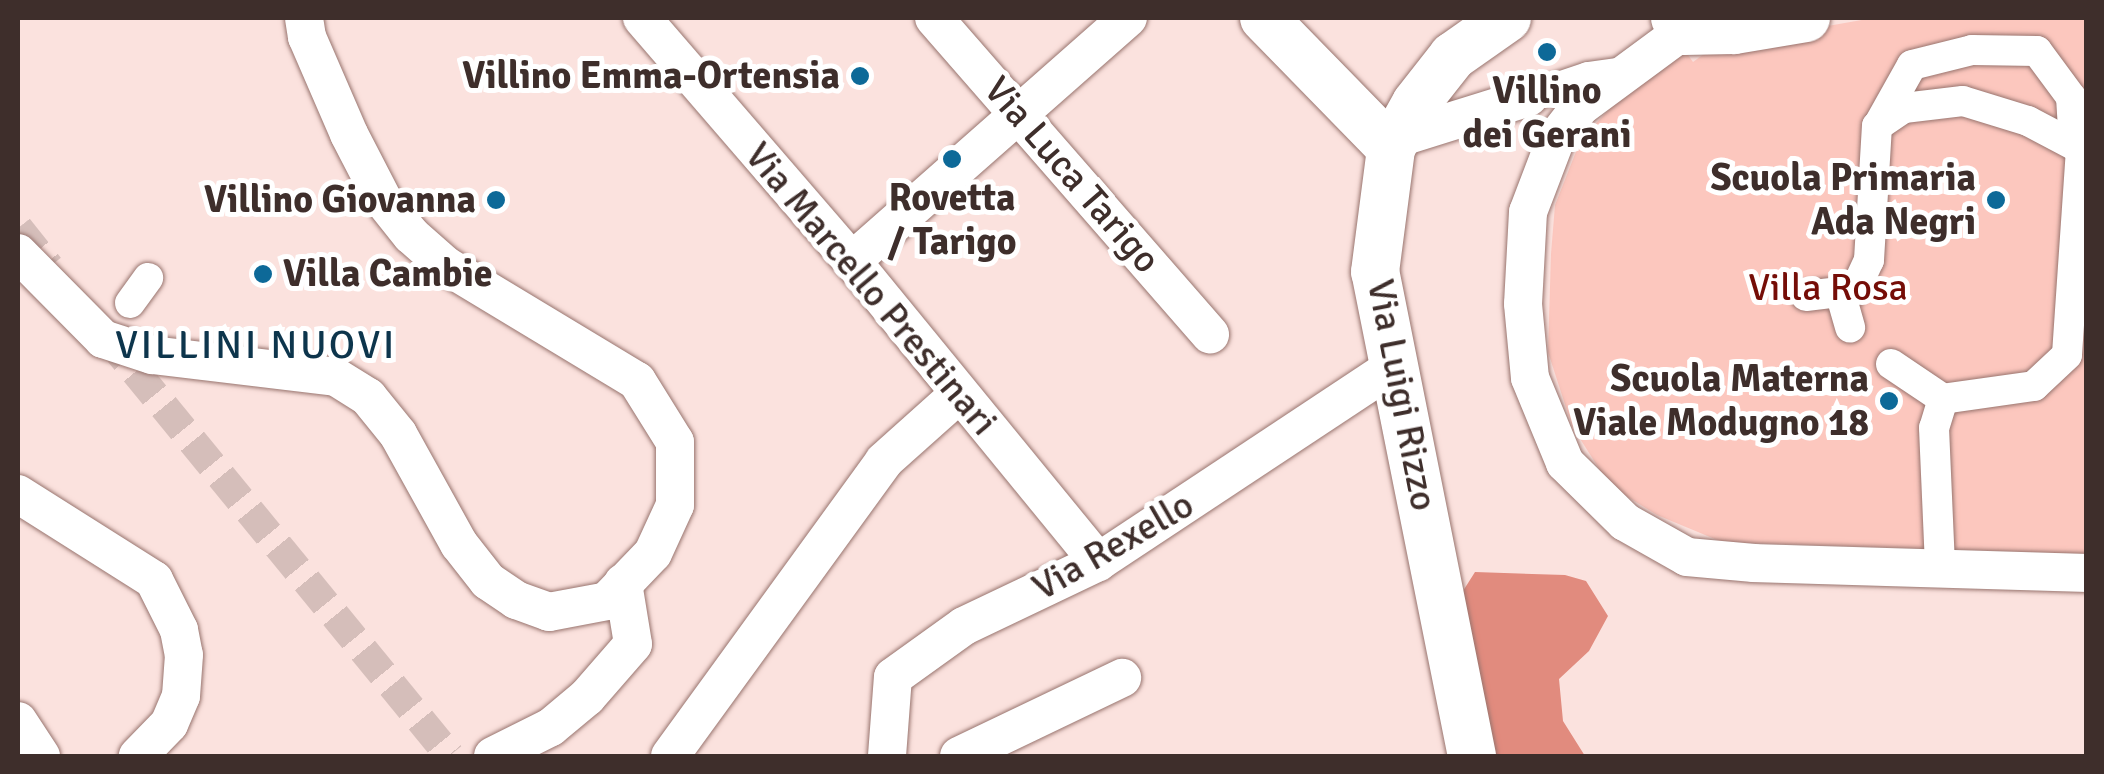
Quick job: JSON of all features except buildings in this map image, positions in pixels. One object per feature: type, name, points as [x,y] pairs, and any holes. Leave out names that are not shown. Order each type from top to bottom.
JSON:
[{"type":"street","points":[[18,253],[103,339],[152,355],[336,377],[368,397],[398,434],[460,544],[488,581],[516,600],[549,612],[576,610],[606,600],[652,554],[675,504],[674,442],[662,418],[636,380],[445,265],[411,235],[383,200],[349,134],[307,37],[304,18]]},
{"type":"street","name":"Via Marcello Prestinari","points":[[642,18],[852,262],[1098,562]]},
{"type":"street","name":"Via Luca Tarigo","points":[[934,18],[1210,334]]},
{"type":"street","points":[[852,262],[1128,18]]},
{"type":"street","points":[[1264,18],[1394,143],[1588,77],[1624,72]]},
{"type":"street","name":"Via Luigi Rizzo","points":[[1472,756],[1397,364],[1375,272],[1394,143],[1416,103],[1454,56],[1507,18]]},
{"type":"street","points":[[1806,18],[1734,30],[1679,24],[1580,108],[1557,136],[1528,212],[1523,304],[1530,378],[1564,464],[1625,522],[1687,556],[1754,563],[2086,572]]},
{"type":"street","points":[[1806,296],[1856,290],[1869,260],[1877,126],[1912,66],[1972,50],[2036,51],[2071,96],[2074,145]]},
{"type":"street","points":[[1877,126],[1904,108],[1963,101],[2028,121],[2080,149],[2067,354],[2034,386],[1943,399],[1891,364]]},
{"type":"street","points":[[130,303],[148,278]]},
{"type":"street","points":[[1840,292],[1850,328]]},
{"type":"street","name":"Via Rexello","points":[[887,756],[893,677],[964,626],[1098,562],[1397,364]]},
{"type":"street","points":[[670,756],[884,461],[959,394]]},
{"type":"street","points":[[1940,568],[1934,428],[1943,399]]},
{"type":"street","points":[[18,494],[154,580],[179,630],[184,656],[181,696],[169,724],[138,756]]},
{"type":"street","points":[[493,756],[550,727],[588,697],[632,644],[623,583]]},
{"type":"street","points":[[959,756],[1122,678]]},
{"type":"street","points":[[18,721],[40,756]]},
{"type":"green space","name":"Villa Rosa","points":[[1873,18],[2086,18],[2086,554],[1722,542],[1657,515],[1610,486],[1572,426],[1548,352],[1551,254],[1555,205],[1581,139],[1641,76],[1677,55],[1688,55],[1693,62],[1715,46]]},
{"type":"shaded area","points":[[1475,572],[1565,575],[1586,581],[1608,616],[1589,651],[1559,679],[1563,721],[1585,756],[1483,756],[1463,591]]},
{"type":"tunnel","points":[[18,228],[49,267]]},
{"type":"tunnel","points":[[107,337],[450,756]]},
{"type":"place","name":"Villino dei Gerani","points":[[1547,52]]},
{"type":"place","name":"Villino Emma-Ortensia","points":[[860,76]]},
{"type":"place","name":"Rovetta / Tarigo","points":[[952,159]]},
{"type":"place","name":"Villino Giovanna","points":[[496,200]]},
{"type":"place","name":"Scuola Primaria Ada Negri","points":[[1996,200]]},
{"type":"place","name":"Villa Cambie","points":[[263,274]]},
{"type":"place","name":"Scuola Materna Viale Modugno 18","points":[[1889,401]]},
{"type":"district","name":"VILLINI NUOVI","points":[[256,345]]}]
